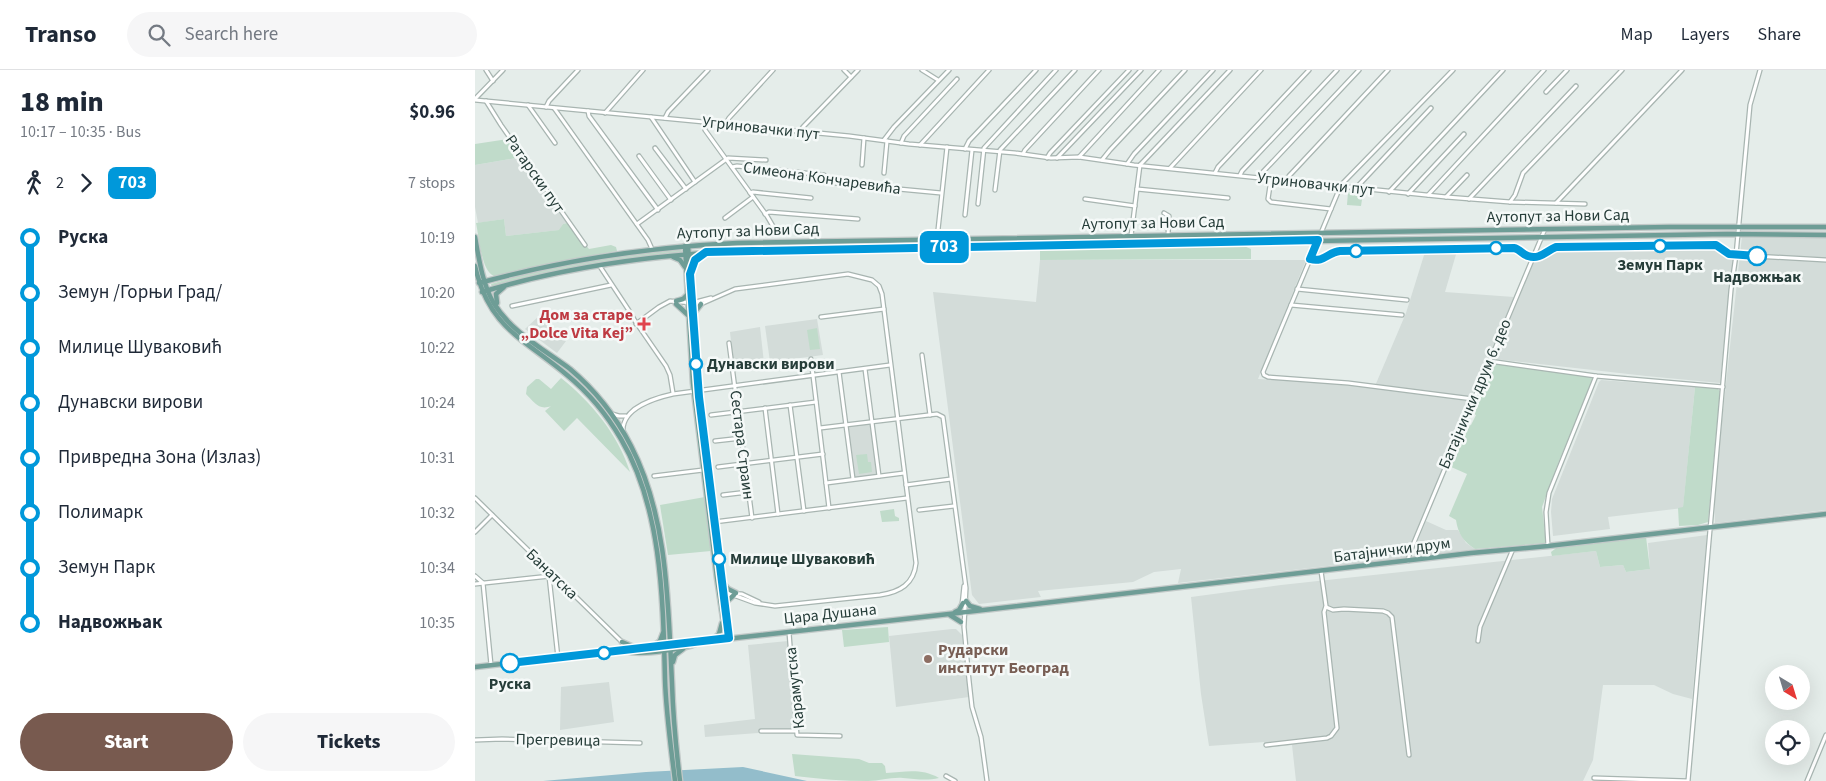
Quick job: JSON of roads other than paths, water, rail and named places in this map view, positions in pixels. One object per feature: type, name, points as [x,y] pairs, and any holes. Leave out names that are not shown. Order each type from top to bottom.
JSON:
[{"type":"main road","name":"Аутопут за Нови Сад","points":[[482,282],[587,258],[652,249],[766,242],[1739,226],[1826,227]]},
{"type":"main road","name":"Аутопут за Нови Сад","points":[[485,291],[599,266],[706,252],[1318,240],[1738,234],[1826,235]]},
{"type":"main road","points":[[475,237],[482,282]]},
{"type":"main road","points":[[686,246],[690,274],[689,295]]},
{"type":"main road","points":[[690,274],[695,260],[706,252]]},
{"type":"main road","points":[[687,254],[686,270],[703,470],[713,523],[727,638]]},
{"type":"main road","points":[[667,256],[680,260],[686,270]]},
{"type":"main road","points":[[475,266],[493,312],[507,329],[579,385],[613,426],[626,448],[641,481],[650,514],[667,629],[675,639],[686,645],[675,656],[672,668]]},
{"type":"main road","points":[[481,269],[488,276],[499,278]]},
{"type":"main road","points":[[501,312],[495,296],[498,291],[507,285]]},
{"type":"main road","points":[[485,291],[518,330],[577,376],[595,393],[623,431],[639,461],[656,514],[663,560],[668,647],[672,668],[673,747],[680,781]]},
{"type":"main road","points":[[689,295],[701,302],[691,315]]},
{"type":"main road","points":[[689,295],[676,303],[691,315]]},
{"type":"main road","points":[[696,390],[721,580],[721,595],[725,603],[728,626],[727,638]]},
{"type":"main road","name":"Батајнички друм","points":[[963,612],[1513,549],[1549,549],[1558,545],[1826,514]]},
{"type":"main road","points":[[657,561],[663,560]]},
{"type":"main road","points":[[721,580],[735,594],[725,603]]},
{"type":"main road","points":[[949,614],[959,610],[964,602],[982,610]]},
{"type":"main road","name":"Цара Душана","points":[[626,651],[634,653],[646,652],[702,641],[963,612]]},
{"type":"main road","points":[[949,614],[961,622]]},
{"type":"main road","points":[[712,640],[720,633],[723,617]]},
{"type":"main road","points":[[728,626],[732,632],[742,636]]},
{"type":"main road","points":[[650,646],[660,641],[667,629]]},
{"type":"main road","points":[[622,642],[637,648]]},
{"type":"main road","name":"Цара Душана","points":[[475,666],[626,651],[650,646],[668,647]]},
{"type":"main road","points":[[665,669],[668,647]]},
{"type":"main road","points":[[646,652],[661,656],[665,669],[675,781]]},
{"type":"street","points":[[486,70],[493,81]]},
{"type":"street","points":[[475,100],[503,70]]},
{"type":"street","points":[[546,107],[549,101],[578,70]]},
{"type":"street","points":[[605,113],[643,70]]},
{"type":"street","points":[[665,118],[708,70]]},
{"type":"street","points":[[725,125],[729,118],[773,70]]},
{"type":"street","points":[[844,70],[851,77]]},
{"type":"street","points":[[800,132],[858,70]]},
{"type":"street","points":[[922,70],[939,80]]},
{"type":"street","points":[[884,173],[886,140],[893,127],[949,70]]},
{"type":"street","points":[[919,145],[989,70]]},
{"type":"street","points":[[965,149],[969,141],[1037,70]]},
{"type":"street","points":[[978,204],[983,151],[993,137],[1056,70]]},
{"type":"street","points":[[995,190],[999,152],[1075,70]]},
{"type":"street","points":[[1023,154],[1099,70]]},
{"type":"street","points":[[1047,158],[1129,70]]},
{"type":"street","points":[[1057,158],[1141,70]]},
{"type":"street","points":[[1079,157],[1159,70]]},
{"type":"street","points":[[1102,160],[1185,70]]},
{"type":"street","points":[[1127,164],[1134,154],[1213,70]]},
{"type":"street","points":[[1131,236],[1140,165],[1229,70]]},
{"type":"street","points":[[1170,168],[1261,70]]},
{"type":"street","points":[[1215,172],[1309,70]]},
{"type":"street","points":[[1239,175],[1337,70]]},
{"type":"street","points":[[1260,178],[1261,174],[1359,70]]},
{"type":"street","points":[[1287,181],[1289,176],[1389,70]]},
{"type":"street","points":[[1453,70],[1340,186],[1264,369],[1265,376],[1348,383],[1473,399]]},
{"type":"street","points":[[1389,192],[1503,70]]},
{"type":"street","points":[[1428,196],[1544,70]]},
{"type":"street","points":[[1546,92],[1567,70]]},
{"type":"street","points":[[1510,202],[1515,195],[1523,173],[1622,70]]},
{"type":"street","points":[[1556,203],[1682,70]]},
{"type":"street","points":[[1594,778],[1688,781],[1731,290],[1737,255],[1750,105],[1760,70]]},
{"type":"street","points":[[901,143],[904,136],[957,79]]},
{"type":"street","points":[[1469,199],[1576,86]]},
{"type":"street","name":"Угриновачки пут","points":[[475,100],[886,140],[1047,158],[1079,157],[1127,164],[1428,196],[1510,202],[1585,204]]},
{"type":"street","name":"Ратарски пут","points":[[487,101],[585,246]]},
{"type":"street","points":[[528,105],[555,143]]},
{"type":"street","points":[[554,108],[637,224],[652,249]]},
{"type":"street","points":[[1355,188],[1431,108]]},
{"type":"street","points":[[588,111],[589,116],[658,210]]},
{"type":"street","points":[[651,117],[695,182]]},
{"type":"street","points":[[703,122],[705,130],[752,195],[773,228]]},
{"type":"street","points":[[1408,194],[1464,134]]},
{"type":"street","points":[[862,165],[864,138]]},
{"type":"street","points":[[937,239],[947,147]]},
{"type":"street","points":[[655,148],[686,189]]},
{"type":"street","points":[[965,215],[972,150]]},
{"type":"street","points":[[639,156],[671,200]]},
{"type":"street","points":[[637,224],[726,159],[766,160]]},
{"type":"street","name":"Симеона Кончаревића","points":[[732,167],[824,175],[829,182],[835,183],[941,192]]},
{"type":"street","points":[[1446,197],[1467,175]]},
{"type":"street","points":[[1271,179],[1269,199],[1271,202],[1331,209]]},
{"type":"street","points":[[1137,189],[1228,198]]},
{"type":"street","points":[[725,218],[752,195],[753,192],[811,198]]},
{"type":"street","points":[[1085,199],[1135,206]]},
{"type":"street","points":[[765,214],[769,212],[858,219]]},
{"type":"street","points":[[1164,213],[1169,216],[1168,235]]},
{"type":"street","name":"Батајнички друм 6. део","points":[[1408,561],[1409,552],[1545,229]]},
{"type":"street","points":[[1310,259],[1321,260],[1333,252],[1340,251],[1514,248],[1519,249],[1525,255],[1533,257],[1543,256],[1556,247],[1716,245],[1726,252],[1737,255],[1826,260]]},
{"type":"street","points":[[599,266],[667,368],[673,394]]},
{"type":"street","points":[[636,324],[662,306],[676,303],[690,304],[701,302],[729,291],[751,286],[851,274],[877,284],[882,294],[916,565],[911,580],[903,588],[886,594],[775,606],[762,604],[747,596],[735,594],[721,595]]},
{"type":"street","points":[[512,306],[611,285]]},
{"type":"street","points":[[1297,289],[1407,300]]},
{"type":"street","points":[[1291,305],[1402,315]]},
{"type":"street","points":[[821,317],[884,309]]},
{"type":"street","name":"Сестара Страин","points":[[729,343],[751,518]]},
{"type":"street","points":[[922,354],[930,416]]},
{"type":"street","points":[[811,359],[829,508]]},
{"type":"street","points":[[1489,361],[1597,376],[1723,387]]},
{"type":"street","points":[[611,413],[626,416],[650,402],[673,394],[696,390],[890,365]]},
{"type":"street","points":[[865,369],[879,476]]},
{"type":"street","points":[[839,372],[853,479]]},
{"type":"street","points":[[1549,549],[1546,512],[1549,493],[1597,376]]},
{"type":"street","points":[[711,415],[817,402]]},
{"type":"street","points":[[790,405],[804,511]]},
{"type":"street","points":[[765,408],[778,514]]},
{"type":"street","points":[[820,428],[939,414],[943,418],[964,583],[961,622],[963,627]]},
{"type":"street","points":[[623,431],[623,422],[626,416]]},
{"type":"street","points":[[715,441],[741,438]]},
{"type":"street","points":[[718,467],[823,454]]},
{"type":"street","points":[[654,476],[703,470]]},
{"type":"street","points":[[826,482],[904,473]]},
{"type":"street","points":[[906,485],[951,479]]},
{"type":"street","points":[[723,495],[748,492]]},
{"type":"street","name":"Банатска","points":[[475,498],[550,575],[622,642],[626,651]]},
{"type":"street","points":[[713,523],[907,498]]},
{"type":"street","points":[[919,510],[954,506]]},
{"type":"street","points":[[475,532],[492,515]]},
{"type":"street","points":[[1478,641],[1480,626],[1513,549]]},
{"type":"street","points":[[1266,745],[1327,738],[1337,728],[1321,571]]},
{"type":"street","points":[[475,584],[550,575],[558,658]]},
{"type":"street","points":[[475,576],[483,583],[491,665]]},
{"type":"street","points":[[1326,606],[1333,610],[1383,611],[1392,617],[1409,754]]},
{"type":"street","points":[[963,612],[972,707],[981,737],[987,781]]},
{"type":"street","name":"Карамутска","points":[[789,631],[798,736],[839,736]]},
{"type":"street","points":[[761,731],[797,731]]},
{"type":"street","points":[[1807,781],[1826,735]]},
{"type":"street","name":"Прегревица","points":[[475,740],[640,743]]},
{"type":"street","points":[[946,776],[955,781]]},
{"type":"water","points":[[743,767],[807,781],[543,781],[646,772]]},
{"type":"place","name":"Земун Парк","points":[[1660,246]]},
{"type":"place","name":"Надвожњак","points":[[1757,256]]},
{"type":"place","name":"Дом за старе „Dolce Vita Kej”","points":[[644,324]]},
{"type":"place","name":"Дунавски вирови","points":[[696,364]]},
{"type":"place","name":"Милице Шуваковић","points":[[719,559]]},
{"type":"place","name":"Рударски институт Београд","points":[[928,659]]},
{"type":"place","name":"Руска","points":[[510,663]]}]
